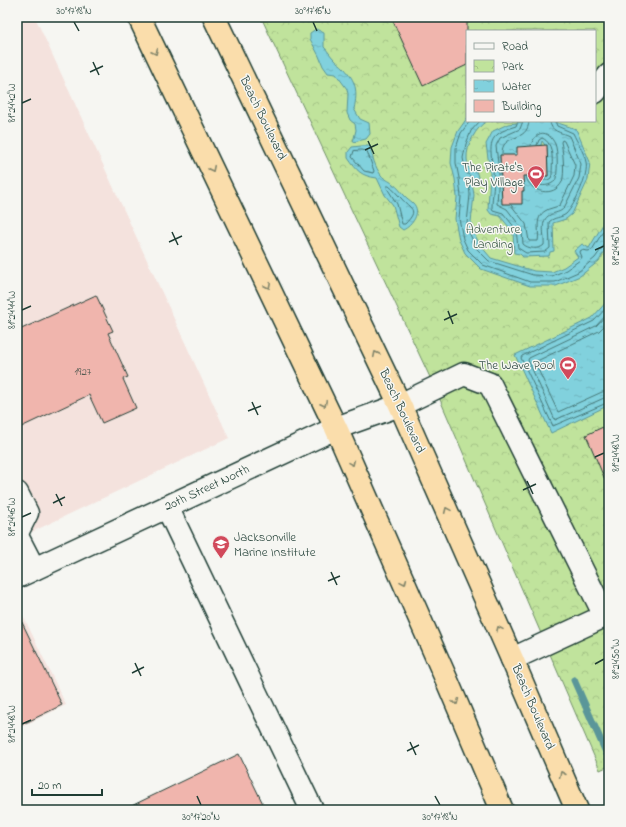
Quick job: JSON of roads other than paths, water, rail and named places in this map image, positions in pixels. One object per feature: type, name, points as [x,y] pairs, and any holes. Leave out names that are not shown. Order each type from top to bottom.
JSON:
[{"type":"highway","points":[[138,17],[336,428],[502,810]]},
{"type":"highway","name":"Beach Boulevard","points":[[214,17],[400,405],[577,810]]},
{"type":"street","points":[[596,91],[609,75]]},
{"type":"street","name":"20th Street North","points":[[26,573],[336,428],[400,405],[464,374],[490,384],[607,615]]},
{"type":"street","points":[[17,493],[27,513],[17,535],[26,573]]},
{"type":"street","points":[[167,507],[312,810]]},
{"type":"street","points":[[512,659],[607,615]]},
{"type":"water","points":[[316,29],[324,33],[324,47],[351,77],[356,92],[354,109],[360,119],[369,123],[370,134],[366,139],[353,142],[356,130],[355,124],[350,120],[347,113],[347,89],[336,74],[328,73],[323,66],[310,39],[310,33]]},
{"type":"water","points":[[466,119],[466,122],[486,122],[472,137],[468,148],[467,159],[470,171],[476,170],[479,181],[472,183],[474,195],[471,222],[473,231],[480,245],[491,258],[534,271],[552,272],[564,267],[578,257],[574,251],[582,244],[589,248],[602,226],[609,202],[609,244],[599,261],[580,276],[556,286],[530,286],[481,269],[465,253],[459,240],[455,219],[457,197],[451,163],[452,147],[458,131]]},
{"type":"water","name":"The Pirate's Play Village","points":[[523,122],[555,122],[576,129],[590,162],[588,180],[572,214],[566,219],[553,223],[554,251],[550,252],[549,256],[523,257],[520,254],[514,253],[513,232],[500,216],[491,214],[488,210],[490,172],[486,144],[493,131],[508,124]],"holes":[[[542,141],[547,148],[548,176],[541,176],[540,149]]]},
{"type":"water","points":[[370,146],[374,161],[381,175],[396,186],[416,207],[415,218],[410,225],[403,230],[399,227],[393,205],[385,195],[377,178],[367,176],[360,172],[348,158],[348,152],[352,147]]},
{"type":"water","name":"The Wave Pool","points":[[609,299],[609,405],[551,433],[515,355],[592,318]]},
{"type":"waterway","points":[[574,680],[609,759]]},
{"type":"place","name":"The Pirate's Play Village","points":[[536,189]]},
{"type":"place","name":"The Wave Pool","points":[[568,380]]},
{"type":"place","name":"Jacksonville Marine Institute","points":[[221,559]]},
{"type":"park label","name":"Adventure Landing","points":[[493,236]]}]
